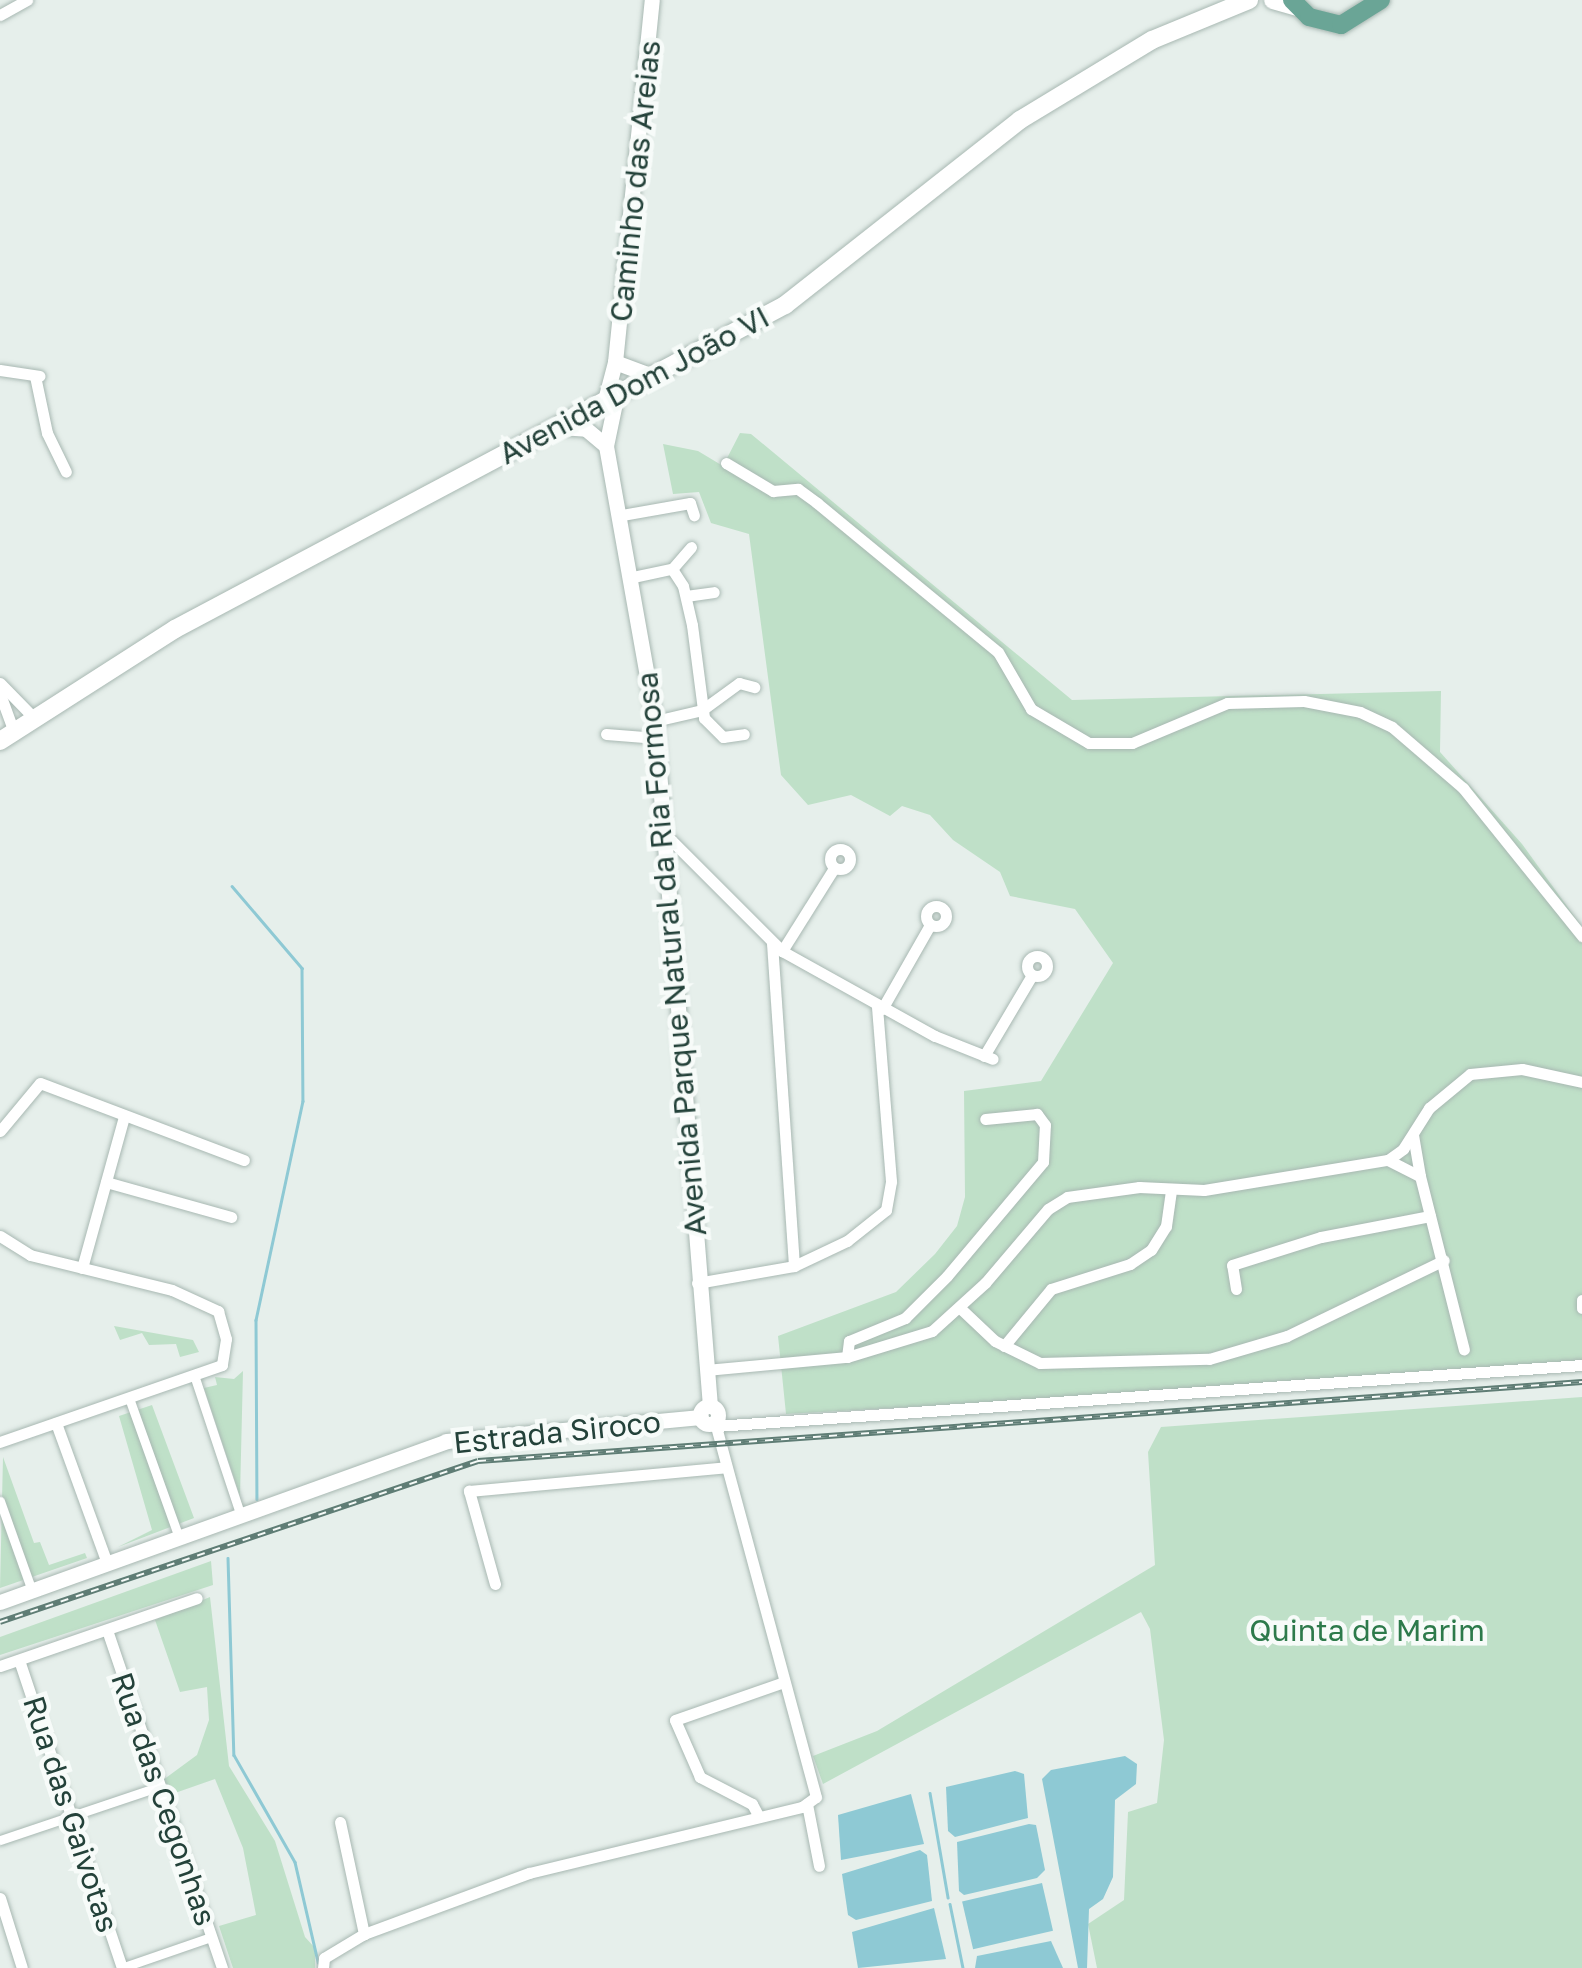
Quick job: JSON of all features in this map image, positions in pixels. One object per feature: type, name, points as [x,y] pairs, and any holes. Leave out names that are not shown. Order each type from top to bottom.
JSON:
[{"type":"main road","name":"Avenida Dom João VI","points":[[7,737],[175,628],[785,305],[1020,120],[1152,40],[1248,0],[1257,0]]},
{"type":"main road","points":[[1273,0],[1294,4],[1341,24],[1381,0]]},
{"type":"street","points":[[0,15],[27,0]]},
{"type":"street","name":"Caminho das Areias","points":[[601,430],[617,368],[652,0]]},
{"type":"street","points":[[560,427],[601,430],[617,368],[655,377]]},
{"type":"street","points":[[0,370],[37,376],[47,432],[66,472]]},
{"type":"street","name":"Avenida Parque Natural da Ria Formosa","points":[[601,430],[633,577],[668,836],[697,1283],[710,1418]]},
{"type":"street","points":[[726,463],[773,490],[798,489],[998,652],[1031,709],[1089,743],[1132,743],[1226,703],[1304,701],[1360,712],[1392,728],[1463,788],[1582,936]]},
{"type":"street","points":[[622,514],[690,503],[694,515]]},
{"type":"street","points":[[633,577],[672,569],[691,547]]},
{"type":"street","points":[[672,569],[686,596],[702,710],[723,736],[744,734]]},
{"type":"street","points":[[686,596],[714,592]]},
{"type":"street","points":[[606,734],[656,730],[702,710],[739,682],[754,687]]},
{"type":"street","points":[[0,683],[34,718]]},
{"type":"street","points":[[0,694],[7,737]]},
{"type":"street","points":[[668,836],[777,947],[880,1008],[988,1058],[1032,975]]},
{"type":"street","points":[[794,1266],[777,947],[834,868]]},
{"type":"street","points":[[697,1283],[794,1266],[846,1241],[886,1210],[891,1181],[880,1008],[930,925]]},
{"type":"street","points":[[776,982],[789,965],[802,964]]},
{"type":"street","points":[[1388,1160],[1414,1135],[1429,1108],[1470,1074],[1522,1068],[1582,1082]]},
{"type":"street","points":[[0,1131],[40,1084],[244,1160]]},
{"type":"street","points":[[847,1357],[850,1342],[905,1318],[947,1276],[1043,1162],[1045,1125],[1037,1114],[985,1120]]},
{"type":"street","points":[[82,1268],[124,1117]]},
{"type":"street","points":[[1414,1135],[1420,1176],[1464,1350]]},
{"type":"street","points":[[706,1370],[847,1357],[932,1330],[960,1308],[1048,1209],[1093,1189],[1171,1190],[1388,1160],[1420,1176]]},
{"type":"street","points":[[106,1182],[231,1218]]},
{"type":"street","points":[[1004,1346],[1051,1289],[1130,1264],[1151,1250],[1166,1226],[1171,1190]]},
{"type":"street","points":[[1236,1289],[1232,1265],[1321,1237],[1430,1216]]},
{"type":"street","points":[[0,1236],[30,1255],[172,1290],[218,1311],[226,1338],[222,1365],[0,1442]]},
{"type":"street","points":[[960,1308],[1004,1346],[1040,1362],[1209,1360],[1287,1336],[1444,1260]]},
{"type":"street","points":[[323,1968],[324,1958],[364,1934],[606,1849],[758,1817],[807,1804],[816,1797],[710,1418],[1582,1365]]},
{"type":"street","points":[[194,1375],[243,1515]]},
{"type":"street","points":[[129,1398],[179,1538]]},
{"type":"street","name":"Estrada Siroco","points":[[0,1602],[446,1440],[710,1418]]},
{"type":"street","points":[[56,1423],[108,1563]]},
{"type":"street","points":[[495,1584],[468,1491],[726,1467]]},
{"type":"street","points":[[0,1502],[32,1591]]},
{"type":"street","points":[[0,1666],[197,1598]]},
{"type":"street","name":"Rua das Cegonhas","points":[[107,1630],[222,1968]]},
{"type":"street","name":"Rua das Gaivotas","points":[[19,1660],[122,1968]]},
{"type":"street","points":[[758,1817],[752,1804],[700,1777],[675,1720],[784,1682]]},
{"type":"street","points":[[0,1840],[160,1786]]},
{"type":"street","points":[[807,1804],[819,1866]]},
{"type":"street","points":[[340,1822],[364,1934]]},
{"type":"street","points":[[0,1898],[22,1968]]},
{"type":"street","points":[[122,1968],[211,1937]]},
{"type":"green space","points":[[740,433],[751,434],[1072,700],[1441,691],[1440,752],[1522,844],[1582,927],[1582,1369],[786,1414],[778,1336],[896,1292],[935,1254],[957,1226],[965,1197],[964,1091],[1041,1081],[1113,963],[1075,909],[1010,896],[1000,872],[953,840],[930,815],[902,806],[890,816],[851,795],[808,805],[781,775],[749,534],[711,523],[699,492],[673,494],[663,444],[698,451],[723,466]]},
{"type":"green space","points":[[114,1326],[193,1340],[199,1352],[180,1357],[176,1344],[149,1345],[142,1333],[120,1340]]},
{"type":"green space","points":[[243,1371],[240,1496],[204,1388],[217,1385],[215,1377],[234,1379]]},
{"type":"green space","name":"Quinta de Marim","points":[[1582,1397],[1582,1968],[1097,1968],[1088,1924],[1124,1900],[1128,1812],[1157,1803],[1164,1740],[1150,1629],[1141,1612],[823,1784],[813,1756],[877,1731],[1155,1565],[1148,1452],[1161,1427]]},
{"type":"green space","points":[[152,1405],[194,1518],[118,1547],[152,1530],[119,1416]]},
{"type":"green space","points":[[3,1457],[34,1543],[40,1542],[49,1565],[85,1553],[87,1558],[0,1588]]},
{"type":"green space","points":[[211,1561],[213,1585],[0,1655],[0,1637]]},
{"type":"green space","points":[[210,1597],[229,1766],[275,1841],[305,1937],[315,1948],[315,1968],[233,1968],[219,1926],[256,1915],[243,1848],[215,1779],[175,1793],[163,1780],[197,1755],[209,1720],[207,1687],[180,1692],[155,1620]]},
{"type":"water","points":[[1125,1756],[1137,1764],[1136,1784],[1115,1800],[1113,1877],[1103,1899],[1089,1909],[1087,1968],[1078,1968],[1042,1779],[1051,1770]]},
{"type":"water","points":[[1015,1771],[1024,1774],[1028,1818],[955,1837],[948,1831],[946,1787]]},
{"type":"water","points":[[911,1794],[924,1844],[841,1860],[838,1815]]},
{"type":"water","points":[[1036,1825],[1045,1870],[1037,1878],[964,1895],[959,1891],[957,1842]]},
{"type":"water","points":[[920,1850],[927,1855],[932,1901],[856,1920],[848,1915],[842,1874]]},
{"type":"water","points":[[1042,1883],[1053,1931],[973,1949],[962,1901]]},
{"type":"water","points":[[934,1908],[946,1959],[858,1968],[852,1932]]},
{"type":"water","points":[[1051,1941],[1063,1968],[975,1968],[977,1956]]},
{"type":"waterway","points":[[232,886],[302,968],[303,1101],[256,1320],[257,1499]]},
{"type":"waterway","points":[[228,1558],[234,1755],[295,1862],[318,1962]]},
{"type":"waterway","points":[[930,1793],[948,1897]]},
{"type":"waterway","points":[[950,1904],[963,1968]]},
{"type":"railway","points":[[0,1622],[478,1461],[1582,1382]]}]
